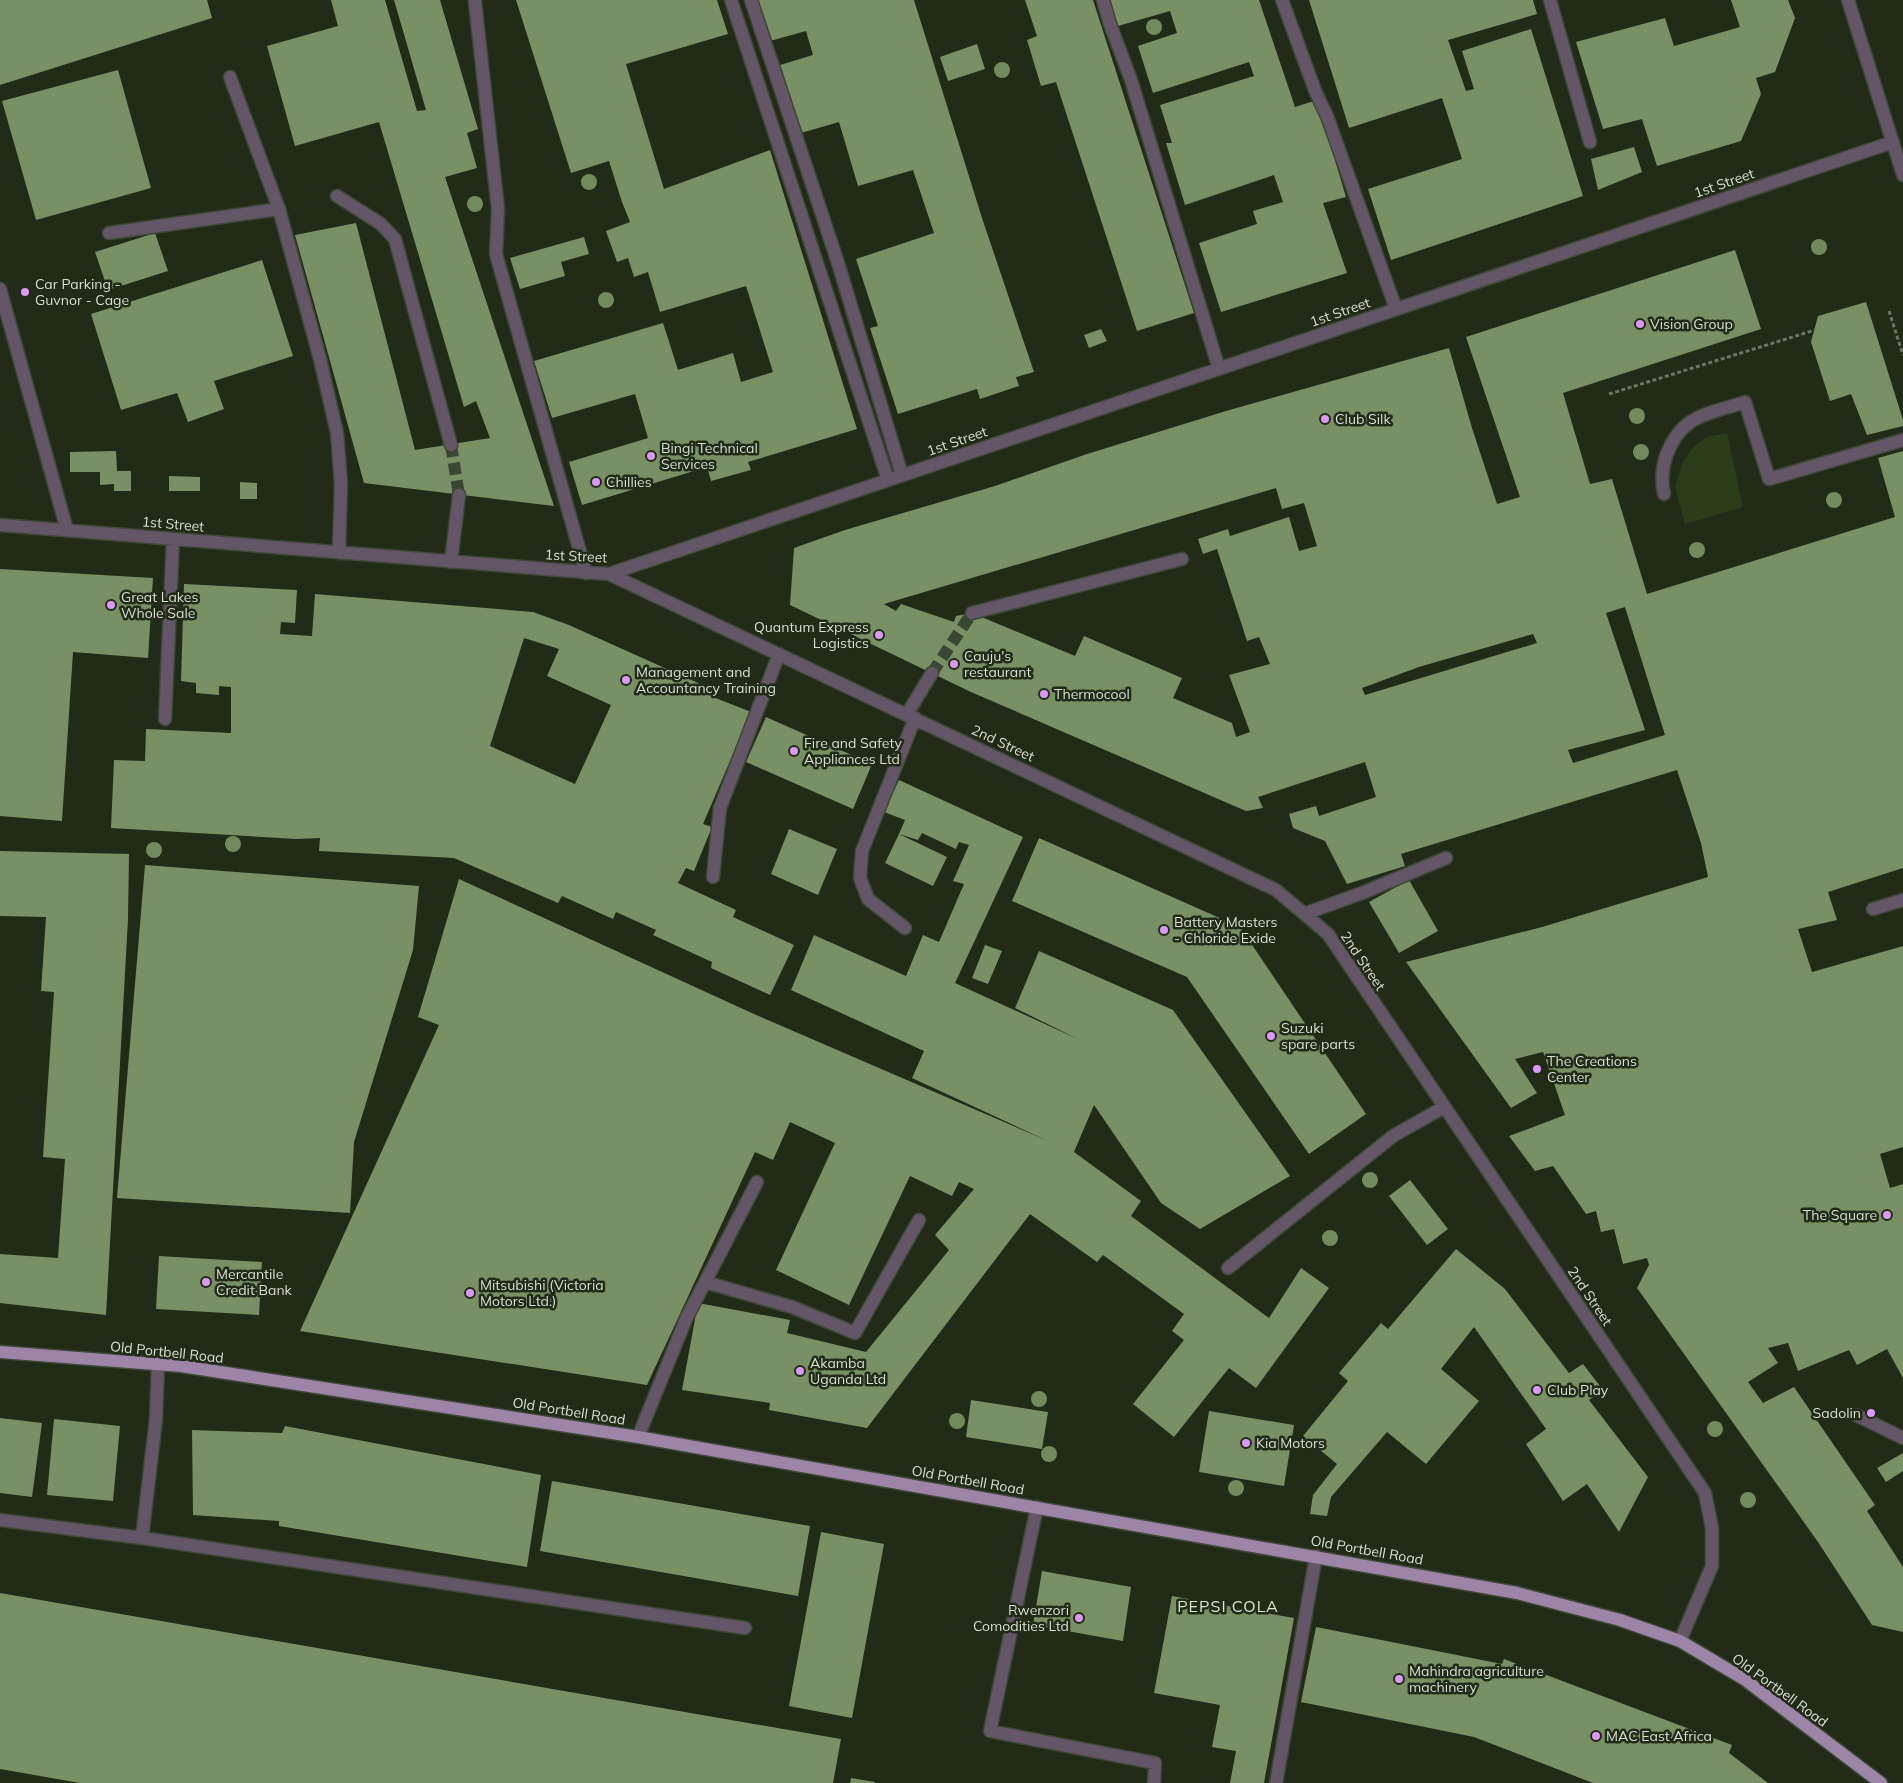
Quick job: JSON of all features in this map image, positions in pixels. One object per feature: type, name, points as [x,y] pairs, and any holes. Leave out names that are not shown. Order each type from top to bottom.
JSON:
[{"type":"main road","name":"Old Portbell Road","points":[[0,1352],[181,1366],[638,1437],[1517,1592],[1620,1620],[1680,1641],[1744,1679],[1881,1783]]},
{"type":"street","points":[[731,0],[888,480]]},
{"type":"street","points":[[751,0],[839,266],[902,476]]},
{"type":"street","points":[[1103,0],[1131,80],[1219,369]]},
{"type":"street","points":[[1282,0],[1316,93],[1327,116],[1396,309]]},
{"type":"street","points":[[1550,0],[1590,142]]},
{"type":"street","points":[[1848,0],[1903,175]]},
{"type":"street","points":[[475,2],[498,209],[496,254],[586,572]]},
{"type":"street","points":[[230,77],[279,209],[320,359],[337,434],[341,484],[339,553]]},
{"type":"street","name":"1st Street","points":[[0,525],[609,574],[1893,142]]},
{"type":"street","points":[[337,196],[381,224],[395,239],[451,445]]},
{"type":"street","points":[[109,233],[279,209]]},
{"type":"street","points":[[0,289],[67,530]]},
{"type":"street","points":[[1664,494],[1661,483],[1664,462],[1671,443],[1682,427],[1694,419],[1745,402],[1769,478],[1903,440]]},
{"type":"street","points":[[451,562],[460,495]]},
{"type":"street","points":[[165,719],[173,539]]},
{"type":"street","points":[[972,613],[1182,558]]},
{"type":"street","name":"2nd Street","points":[[609,574],[1276,890],[1328,934],[1705,1493],[1712,1528],[1712,1566],[1680,1641]]},
{"type":"street","points":[[713,877],[720,808],[779,654]]},
{"type":"street","points":[[905,928],[868,899],[860,878],[862,851],[911,716],[932,673]]},
{"type":"street","points":[[1304,914],[1362,893],[1446,858]]},
{"type":"street","points":[[1873,909],[1903,900]]},
{"type":"street","points":[[1228,1268],[1393,1136],[1444,1107]]},
{"type":"street","points":[[638,1437],[686,1319],[757,1182]]},
{"type":"street","points":[[705,1282],[792,1306],[855,1333],[919,1220]]},
{"type":"street","points":[[142,1538],[156,1419],[158,1364]]},
{"type":"street","points":[[1856,1415],[1903,1438]]},
{"type":"street","points":[[1038,1507],[990,1731],[1155,1764],[1154,1783]]},
{"type":"street","points":[[0,1520],[142,1538],[745,1628]]},
{"type":"street","points":[[1276,1783],[1316,1556]]},
{"type":"path","points":[[1889,312],[1903,355]]},
{"type":"path","points":[[1609,394],[1815,330]]},
{"type":"green space","points":[[1727,433],[1743,507],[1685,524],[1675,487],[1683,462],[1694,446],[1707,437]]},
{"type":"building","points":[[0,0],[207,0],[212,18],[0,85]]},
{"type":"building","points":[[331,0],[385,0],[417,111],[426,110],[394,0],[440,0],[478,129],[467,133],[477,168],[445,177],[554,506],[364,483],[295,235],[356,223],[415,450],[490,438],[476,401],[464,407],[379,122],[295,146],[267,46],[338,26]]},
{"type":"building","points":[[516,0],[717,0],[728,34],[626,64],[664,189],[770,150],[857,429],[748,462],[751,470],[711,481],[707,467],[582,505],[569,462],[648,438],[635,394],[552,418],[534,361],[663,323],[678,370],[733,353],[741,382],[773,372],[746,286],[660,312],[648,272],[634,277],[628,258],[617,262],[606,231],[630,222],[609,161],[571,173]]},
{"type":"building","points":[[757,0],[914,0],[982,218],[1034,372],[1016,377],[1019,386],[980,399],[977,389],[898,414],[870,328],[878,326],[856,259],[934,233],[913,170],[858,186],[839,122],[801,133],[780,65],[813,55],[806,31],[770,41]]},
{"type":"building","points":[[1025,0],[1093,0],[1194,313],[1137,331],[1056,82],[1041,86],[1027,40],[1037,36]]},
{"type":"building","points":[[1110,0],[1259,0],[1295,107],[1317,100],[1346,197],[1323,203],[1347,273],[1221,312],[1199,243],[1257,224],[1253,211],[1283,202],[1274,175],[1185,205],[1166,143],[1172,143],[1160,105],[1254,76],[1249,62],[1153,93],[1138,46],[1177,33],[1170,11],[1118,26]]},
{"type":"building","points":[[1309,0],[1533,0],[1537,14],[1448,40],[1466,91],[1474,89],[1462,51],[1531,29],[1583,196],[1391,260],[1368,189],[1462,159],[1442,98],[1349,128]]},
{"type":"building","points":[[1731,0],[1788,0],[1795,18],[1775,72],[1756,78],[1761,94],[1741,141],[1657,166],[1642,119],[1603,129],[1576,42],[1665,18],[1674,46],[1740,27]]},
{"type":"building","points":[[977,44],[985,69],[948,81],[940,57]]},
{"type":"building","points":[[118,70],[151,188],[36,220],[2,101]]},
{"type":"building","points":[[1634,147],[1642,172],[1598,190],[1591,159]]},
{"type":"building","points":[[155,233],[168,271],[108,290],[95,252]]},
{"type":"building","points":[[584,237],[589,254],[561,262],[565,276],[520,289],[510,258]]},
{"type":"building","points":[[1735,250],[1761,329],[1563,393],[1590,484],[1612,479],[1647,594],[1895,517],[1878,458],[1903,451],[1903,868],[1828,892],[1837,920],[1798,929],[1812,972],[1903,946],[1903,1147],[1880,1154],[1890,1188],[1903,1184],[1903,1378],[1887,1349],[1857,1365],[1849,1350],[1798,1371],[1788,1343],[1768,1348],[1778,1363],[1748,1382],[1763,1403],[1794,1387],[1875,1505],[1867,1511],[1903,1567],[1903,1632],[1872,1625],[1818,1542],[1637,1288],[1649,1265],[1647,1258],[1623,1264],[1614,1229],[1601,1232],[1596,1211],[1586,1214],[1553,1166],[1535,1171],[1509,1136],[1565,1115],[1543,1052],[1515,1059],[1537,1093],[1511,1108],[1406,962],[1542,927],[1708,877],[1701,843],[1677,770],[1401,854],[1405,866],[1347,884],[1325,841],[1293,828],[1289,814],[1316,806],[1319,816],[1376,797],[1365,762],[1258,797],[1263,808],[1246,811],[971,692],[790,605],[794,548],[845,530],[995,486],[1087,454],[1226,411],[1449,348],[1472,428],[1497,504],[1520,497],[1466,337]],"holes":[[[1276,488],[1282,509],[1304,503],[1317,546],[1299,551],[1289,517],[1230,536],[1228,529],[1198,539],[1203,554],[1217,549],[1247,641],[1259,637],[1270,664],[1229,675],[1250,732],[1236,737],[1232,723],[1173,698],[1182,678],[1084,636],[1075,656],[972,613],[956,616],[954,622],[901,604],[896,611],[884,604]],[[1625,607],[1665,735],[1573,763],[1568,750],[1645,730],[1606,613]],[[1533,634],[1537,643],[1365,695],[1362,688],[1419,667]]]},
{"type":"building","points":[[262,260],[293,356],[214,381],[224,409],[188,422],[177,393],[121,410],[91,314]]},
{"type":"building","points":[[1866,302],[1903,420],[1903,426],[1867,435],[1851,394],[1830,401],[1811,342],[1818,316]]},
{"type":"building","points":[[1101,329],[1107,341],[1089,348],[1084,335]]},
{"type":"building","points":[[116,451],[117,471],[131,471],[131,491],[114,491],[114,484],[100,485],[100,472],[70,472],[70,452]]},
{"type":"building","points":[[169,476],[200,477],[200,491],[169,491]]},
{"type":"building","points":[[240,482],[257,483],[257,499],[240,499]]},
{"type":"building","points":[[0,569],[153,578],[148,658],[73,652],[62,821],[0,816]]},
{"type":"building","points":[[184,584],[297,590],[295,623],[281,622],[280,634],[312,636],[315,594],[533,612],[569,625],[716,691],[713,697],[751,712],[703,824],[712,827],[694,871],[686,868],[678,883],[736,910],[733,917],[794,945],[770,995],[711,968],[712,962],[653,935],[656,930],[616,912],[613,919],[562,896],[558,903],[454,858],[319,851],[320,838],[296,839],[111,828],[114,760],[145,761],[146,729],[231,733],[231,687],[219,686],[219,695],[196,693],[196,683],[181,681]],"holes":[[[524,638],[559,649],[547,676],[611,705],[575,784],[490,746]]]},
{"type":"building","points":[[766,717],[872,764],[853,809],[746,762]]},
{"type":"building","points":[[899,780],[1023,837],[955,983],[1080,1040],[1015,1008],[1039,951],[1173,1010],[1290,1176],[1200,1229],[1161,1203],[1094,1105],[1074,1152],[1141,1201],[1131,1216],[1269,1318],[1301,1268],[1329,1288],[1256,1388],[1229,1368],[1174,1437],[1133,1404],[1184,1340],[1172,1331],[1184,1314],[1103,1255],[1097,1262],[1030,1214],[867,1428],[769,1410],[770,1403],[682,1390],[698,1303],[790,1320],[787,1333],[866,1352],[949,1250],[935,1235],[974,1189],[959,1182],[952,1196],[910,1176],[849,1305],[776,1270],[835,1143],[790,1122],[773,1160],[755,1152],[647,1385],[300,1331],[439,1025],[418,1017],[459,879],[754,1014],[1048,1141],[912,1078],[924,1051],[791,990],[814,935],[906,976],[923,935],[939,942],[964,884],[953,881],[969,845],[959,842],[956,849],[922,833],[918,840],[899,834],[905,820],[884,812]]},
{"type":"building","points":[[789,829],[837,849],[818,895],[771,874]]},
{"type":"building","points":[[899,834],[947,857],[933,886],[885,863]]},
{"type":"building","points":[[1039,838],[1240,927],[1366,1114],[1309,1154],[1187,977],[1012,901]]},
{"type":"building","points":[[0,851],[129,854],[128,919],[106,1315],[0,1303],[0,1254],[58,1258],[65,1159],[43,1157],[54,992],[41,991],[46,917],[0,916]]},
{"type":"building","points":[[145,865],[419,886],[413,950],[354,1142],[350,1213],[117,1198]]},
{"type":"building","points":[[1409,880],[1438,931],[1399,953],[1369,902]]},
{"type":"building","points":[[985,945],[1002,951],[988,984],[972,978]]},
{"type":"building","points":[[1410,1180],[1448,1229],[1427,1245],[1389,1196]]},
{"type":"building","points":[[1456,1249],[1505,1289],[1569,1373],[1583,1364],[1603,1390],[1589,1400],[1648,1477],[1619,1532],[1587,1484],[1563,1501],[1526,1444],[1546,1429],[1474,1327],[1441,1369],[1479,1401],[1426,1464],[1387,1432],[1331,1497],[1327,1516],[1310,1514],[1313,1495],[1337,1464],[1303,1436],[1348,1381],[1339,1373],[1381,1323],[1388,1329]]},
{"type":"building","points":[[159,1256],[262,1262],[259,1315],[156,1309]]},
{"type":"building","points":[[971,1400],[1048,1412],[1042,1449],[966,1437]]},
{"type":"building","points":[[1209,1411],[1294,1425],[1284,1486],[1199,1472]]},
{"type":"building","points":[[0,1418],[42,1423],[32,1497],[0,1493]]},
{"type":"building","points":[[54,1419],[120,1426],[113,1501],[47,1495]]},
{"type":"building","points":[[285,1426],[541,1475],[527,1567],[279,1526],[279,1521],[193,1515],[192,1430],[282,1433]]},
{"type":"building","points":[[1903,1453],[1903,1471],[1886,1482],[1877,1468]]},
{"type":"building","points":[[552,1481],[810,1526],[798,1596],[540,1551]]},
{"type":"building","points":[[821,1532],[884,1544],[852,1718],[789,1706]]},
{"type":"building","points":[[1042,1571],[1131,1587],[1123,1641],[1033,1625]]},
{"type":"building","points":[[0,1593],[841,1739],[833,1783],[80,1783],[0,1769]]},
{"type":"building","points":[[1172,1596],[1294,1618],[1264,1783],[1230,1783],[1236,1751],[1212,1747],[1220,1705],[1154,1693]]},
{"type":"building","points":[[1316,1627],[1502,1664],[1504,1659],[1732,1745],[1729,1753],[1768,1783],[1593,1783],[1474,1737],[1301,1702]]},
{"type":"building","points":[[851,1778],[875,1782],[850,1783]]},
{"type":"tunnel","points":[[451,445],[459,495]]},
{"type":"tunnel","points":[[932,673],[972,613]]},
{"type":"place","name":"Car Parking - Guvnor - Cage","points":[[25,292]]},
{"type":"place","name":"Vision Group","points":[[1640,324]]},
{"type":"place","name":"Club Silk","points":[[1325,419]]},
{"type":"place","name":"Bingi Technical Services","points":[[651,456]]},
{"type":"place","name":"Chillies","points":[[596,482]]},
{"type":"place","name":"Great Lakes Whole Sale","points":[[111,605]]},
{"type":"place","name":"Quantum Express Logistics","points":[[879,635]]},
{"type":"place","name":"Cauju's restaurant","points":[[954,664]]},
{"type":"place","name":"Management and Accountancy Training","points":[[626,680]]},
{"type":"place","name":"Thermocool","points":[[1044,694]]},
{"type":"place","name":"Fire and Safety Appliances Ltd","points":[[794,751]]},
{"type":"place","name":"Battery Masters - Chloride Exide","points":[[1164,930]]},
{"type":"place","name":"Suzuki spare parts","points":[[1271,1036]]},
{"type":"place","name":"The Creations Center","points":[[1537,1069]]},
{"type":"place","name":"The Square","points":[[1887,1215]]},
{"type":"place","name":"Mercantile Credit Bank","points":[[206,1282]]},
{"type":"place","name":"Mitsubishi (Victoria Motors Ltd.)","points":[[470,1293]]},
{"type":"place","name":"Akamba Uganda Ltd","points":[[800,1371]]},
{"type":"place","name":"Club Play","points":[[1537,1390]]},
{"type":"place","name":"Sadolin","points":[[1871,1413]]},
{"type":"place","name":"Kia Motors","points":[[1246,1443]]},
{"type":"place","name":"Rwenzori Comodities Ltd","points":[[1079,1618]]},
{"type":"place","name":"Mahindra agriculture machinery","points":[[1399,1679]]},
{"type":"place","name":"MAC East Africa","points":[[1596,1736]]},
{"type":"district","name":"PEPSI COLA","points":[[1228,1606]]}]
